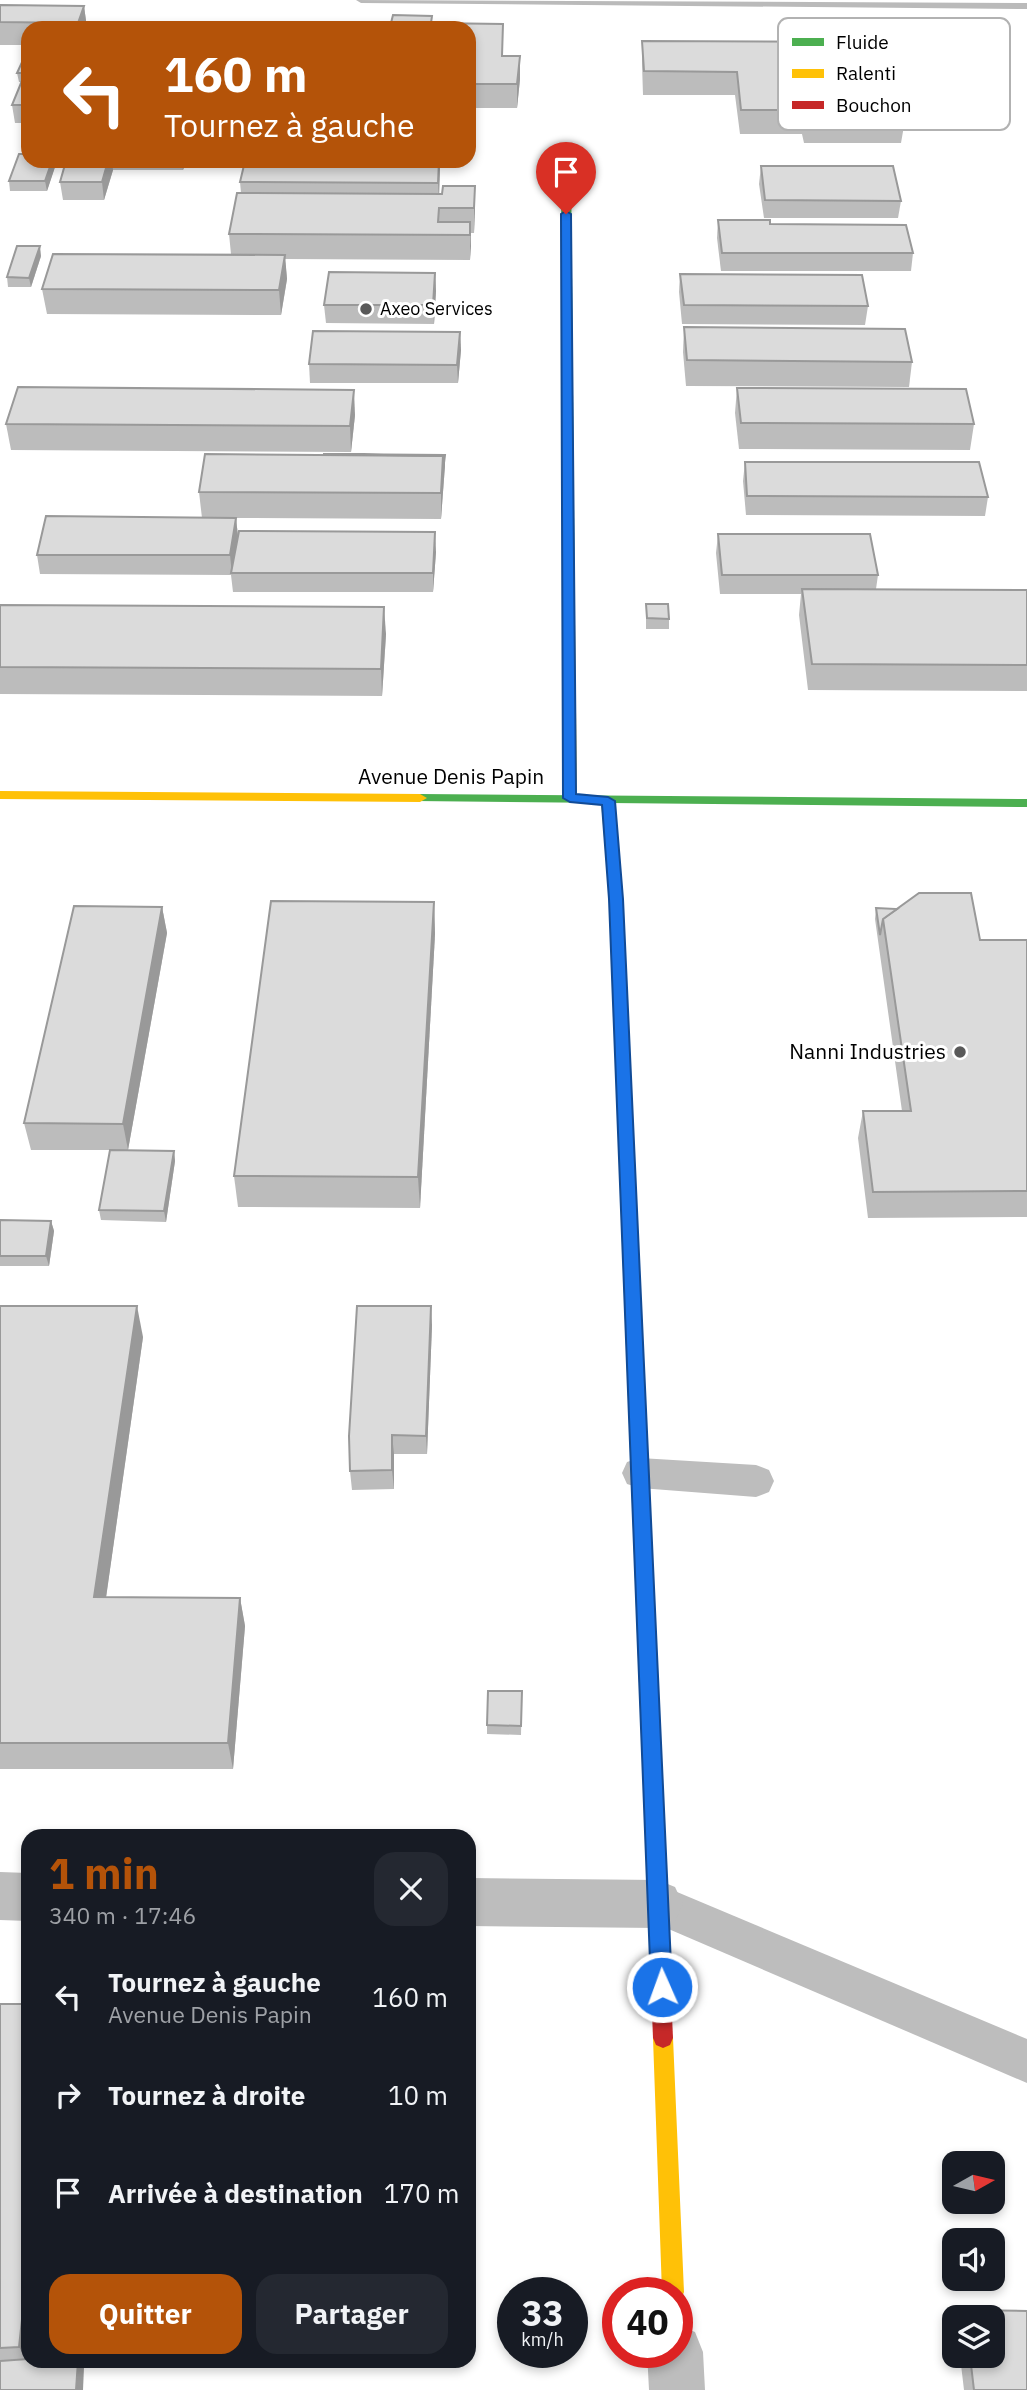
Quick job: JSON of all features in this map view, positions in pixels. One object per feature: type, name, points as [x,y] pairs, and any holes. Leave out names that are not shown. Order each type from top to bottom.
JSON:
[{"type":"street","points":[[566,159],[570,798]]},
{"type":"street","name":"Avenue Denis Papin","points":[[0,795],[1027,803]]},
{"type":"street","points":[[608,801],[616,899],[672,2277]]},
{"type":"street","points":[[0,1896],[21,1897]]},
{"type":"street","points":[[476,1902],[659,1904]]},
{"type":"street","points":[[676,2368],[677,2390]]},
{"type":"lane","points":[[640,1473],[756,1481]]},
{"type":"lane","points":[[659,1904],[1027,2061]]},
{"type":"building","points":[[0,5],[84,6],[79,21],[0,22]]},
{"type":"building","points":[[393,15],[432,16],[431,21],[392,21]]},
{"type":"building","points":[[476,24],[503,24],[502,56],[520,56],[517,84],[476,84]]},
{"type":"building","points":[[642,41],[778,42],[778,110],[741,110],[737,72],[644,71]]},
{"type":"building","points":[[21,83],[21,105],[12,105]]},
{"type":"building","points":[[19,154],[21,168],[50,168],[45,181],[9,181]]},
{"type":"building","points":[[761,166],[893,166],[901,201],[765,200]]},
{"type":"building","points":[[64,168],[106,168],[102,182],[60,182]]},
{"type":"building","points":[[243,168],[439,168],[438,183],[240,182]]},
{"type":"building","points":[[443,186],[475,186],[474,208],[439,208],[438,222],[470,222],[470,235],[229,234],[237,193],[442,194]]},
{"type":"building","points":[[718,220],[770,220],[770,224],[906,225],[913,253],[722,253]]},
{"type":"building","points":[[17,246],[40,246],[29,278],[7,277]]},
{"type":"building","points":[[53,254],[285,255],[279,290],[42,289]]},
{"type":"building","points":[[329,272],[435,273],[433,305],[324,305]]},
{"type":"building","points":[[680,274],[862,275],[868,306],[684,305]]},
{"type":"building","points":[[684,327],[905,329],[912,362],[687,360]]},
{"type":"building","points":[[313,331],[460,332],[457,365],[309,364]]},
{"type":"building","points":[[18,387],[354,390],[350,426],[6,424]]},
{"type":"building","points":[[737,388],[966,389],[974,424],[741,423]]},
{"type":"building","points":[[205,454],[443,456],[441,493],[199,492]]},
{"type":"building","points":[[323,454],[445,455],[443,471],[443,456]]},
{"type":"building","points":[[745,462],[979,462],[988,497],[747,496]]},
{"type":"building","points":[[46,516],[236,518],[230,555],[37,555]]},
{"type":"building","points":[[239,531],[435,532],[433,573],[231,573]]},
{"type":"building","points":[[718,534],[870,534],[878,575],[722,575]]},
{"type":"building","points":[[802,589],[1027,590],[1027,665],[812,664]]},
{"type":"building","points":[[646,604],[668,604],[669,619],[647,618]]},
{"type":"building","points":[[0,605],[384,607],[381,669],[0,667]]},
{"type":"building","name":"Nanni Industries","points":[[919,893],[971,893],[980,940],[1027,940],[1027,1191],[873,1192],[863,1111],[911,1111],[883,919]]},
{"type":"building","points":[[271,901],[434,902],[418,1177],[234,1176]]},
{"type":"building","points":[[74,906],[162,907],[123,1124],[24,1123]]},
{"type":"building","points":[[876,908],[897,909],[883,919],[880,935]]},
{"type":"building","points":[[110,1150],[174,1151],[164,1211],[99,1210]]},
{"type":"building","points":[[0,1220],[51,1221],[46,1256],[0,1256]]},
{"type":"building","points":[[0,1306],[137,1306],[94,1597],[240,1598],[228,1743],[0,1743]]},
{"type":"building","points":[[357,1306],[431,1306],[426,1436],[392,1435],[392,1470],[350,1471],[349,1436]]},
{"type":"building","points":[[488,1691],[522,1691],[521,1726],[487,1725]]},
{"type":"building","points":[[0,2004],[21,2004],[21,2329],[19,2347],[0,2348]]},
{"type":"building","points":[[1005,2311],[1027,2311],[1027,2390],[974,2390],[971,2368],[1005,2368]]},
{"type":"building","points":[[21,2360],[21,2368],[78,2368],[76,2390],[0,2390],[0,2361]]},
{"type":"waterway","points":[[361,0],[1027,6]]},
{"type":"traffic: fast","points":[[566,159],[569,623]]},
{"type":"traffic: fast","points":[[420,798],[1027,803]]},
{"type":"traffic: fast","points":[[628,1191],[646,1633]]},
{"type":"traffic: slow","points":[[569,623],[570,798]]},
{"type":"traffic: slow","points":[[0,795],[420,798]]},
{"type":"traffic: slow","points":[[608,801],[616,899],[628,1191]]},
{"type":"traffic: slow","points":[[663,2038],[672,2277]]},
{"type":"traffic: jam","points":[[646,1633],[663,2038]]},
{"type":"place","name":"Axeo Services","points":[[366,309]]},
{"type":"place","name":"Nanni Industries","points":[[960,1052]]},
{"type":"route","points":[[566,214],[570,798],[608,801],[616,899],[662,1987]]}]
